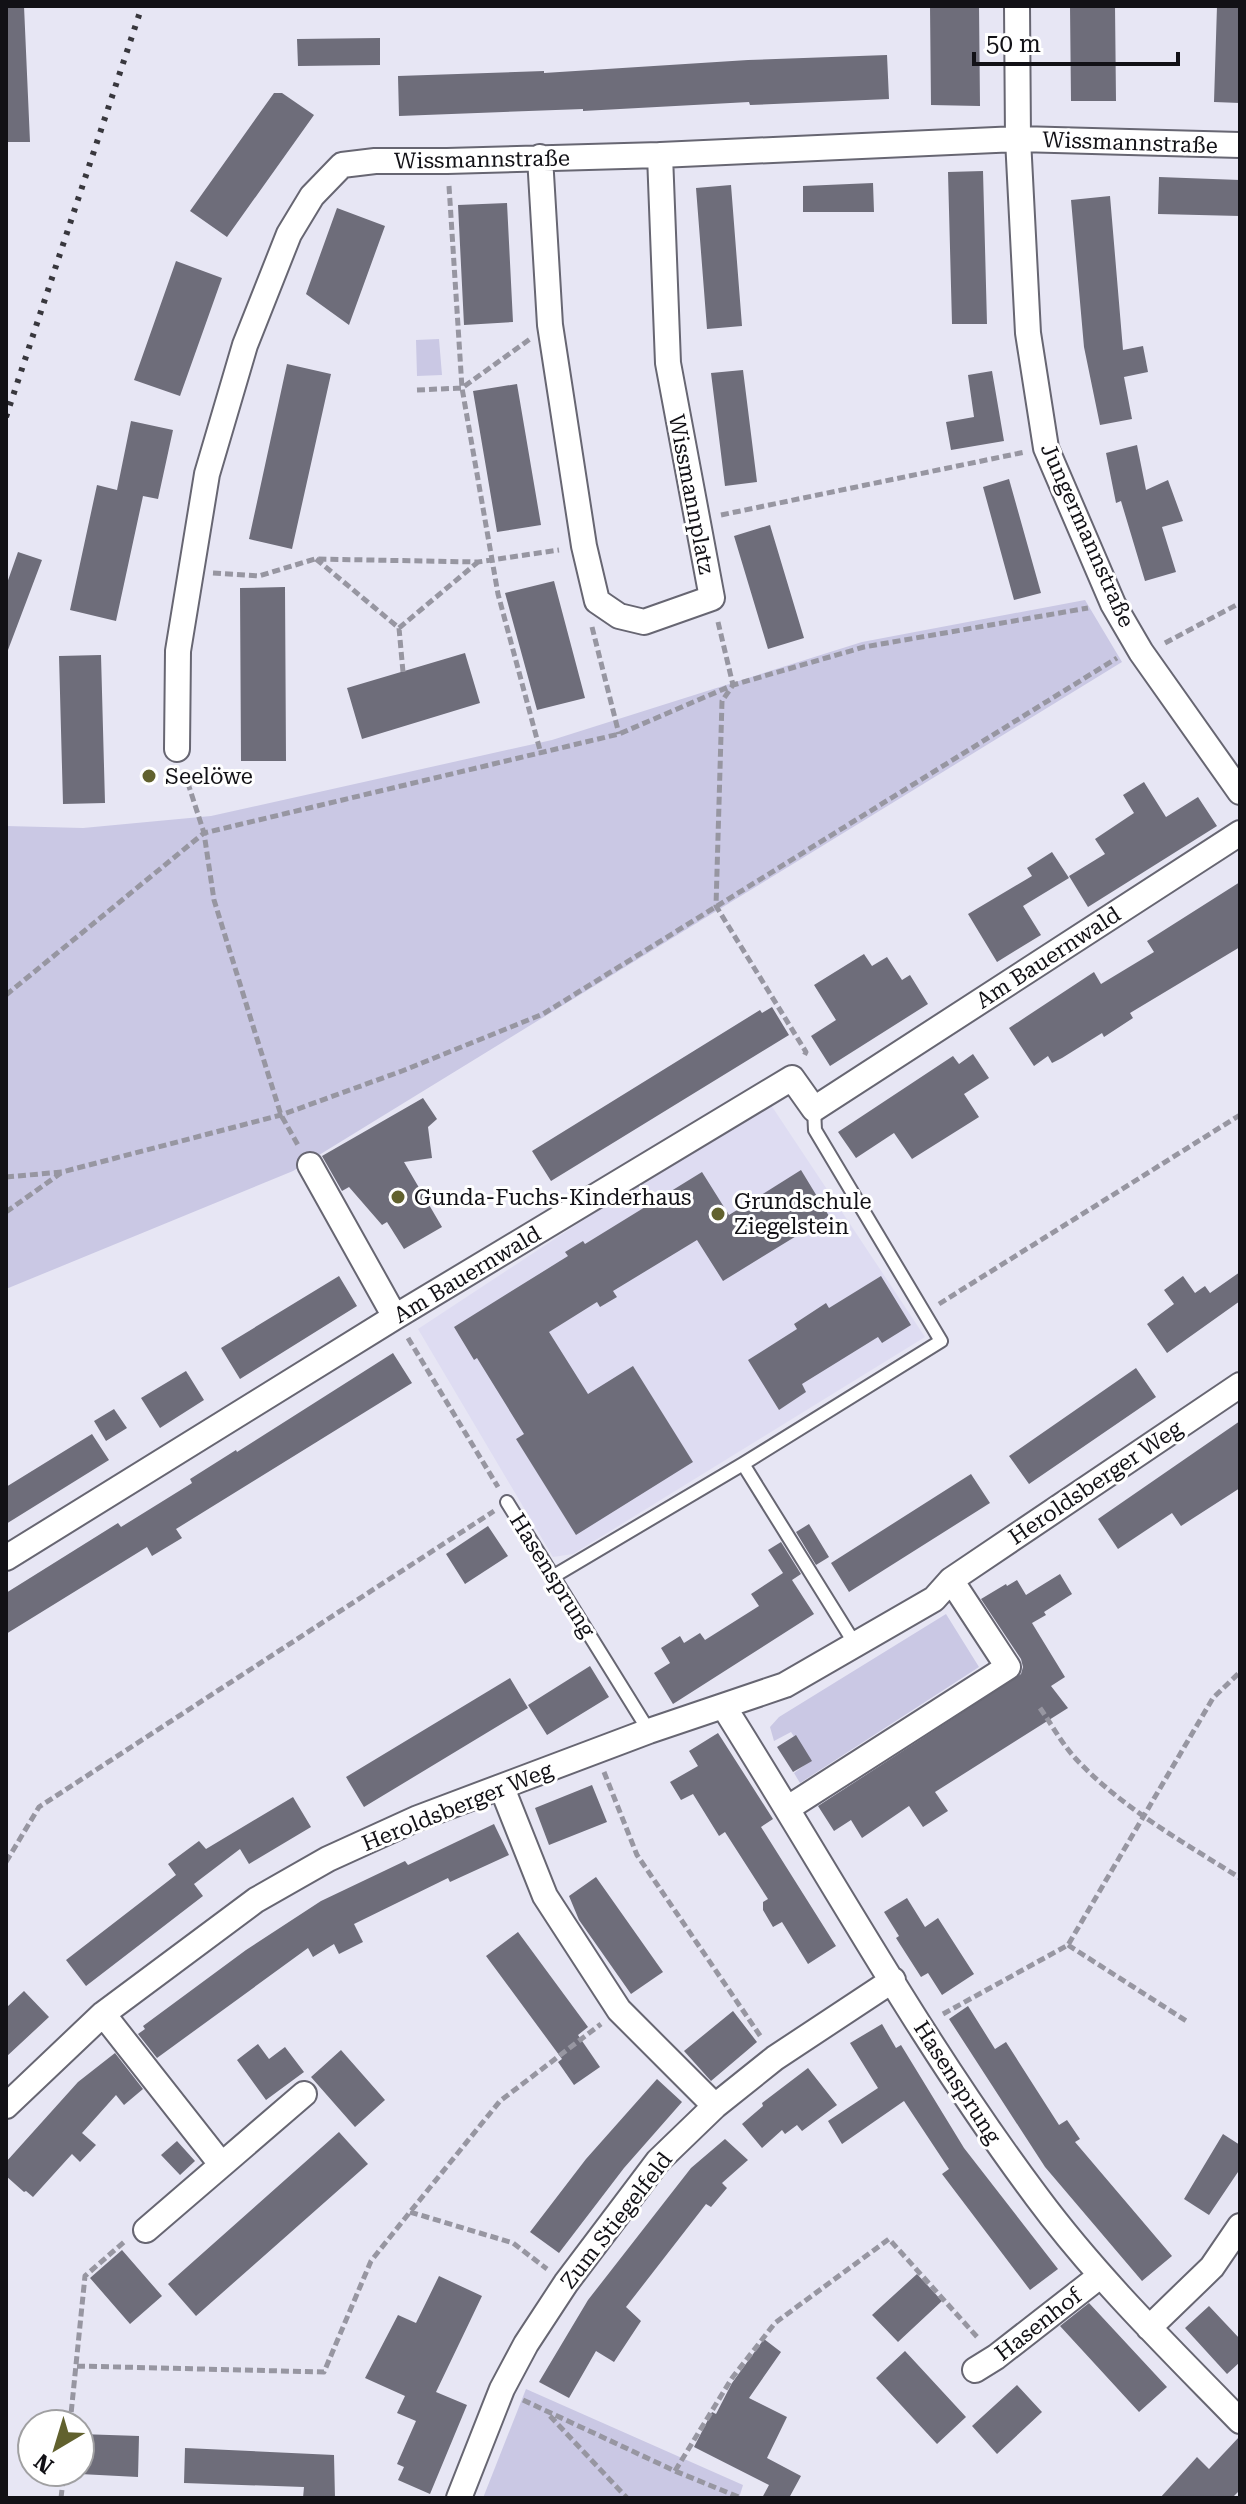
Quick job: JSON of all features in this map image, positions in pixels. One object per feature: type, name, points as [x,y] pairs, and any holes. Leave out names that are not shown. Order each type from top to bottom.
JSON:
[{"type":"street","name":"Jungermannstraße","points":[[1017,6],[1018,139],[1028,333],[1046,448],[1113,604],[1141,652],[1240,792]]},
{"type":"street","name":"Wissmannstraße","points":[[177,749],[178,651],[207,474],[245,345],[289,234],[312,196],[342,165],[375,161],[660,155],[1018,139],[1240,145]]},
{"type":"street","name":"Wissmannplatz","points":[[597,601],[619,616],[644,622],[712,598],[668,363],[660,155]]},
{"type":"street","points":[[540,157],[550,325],[584,546],[597,601]]},
{"type":"street","name":"Am Bauernwald","points":[[814,1109],[1240,833]]},
{"type":"street","points":[[792,1078],[814,1109]]},
{"type":"street","name":"Am Bauernwald","points":[[6,1558],[395,1317],[792,1078]]},
{"type":"street","points":[[310,1165],[395,1317]]},
{"type":"street","name":"Heroldsberger Weg","points":[[6,2106],[103,2014],[256,1900],[328,1859],[418,1818],[649,1731],[785,1685],[934,1599],[951,1580],[1240,1385]]},
{"type":"street","points":[[788,1808],[1008,1667],[951,1580]]},
{"type":"street","name":"Hasensprung","points":[[724,1707],[976,2112],[1038,2199],[1100,2276],[1234,2410]]},
{"type":"street","points":[[502,1788],[545,1896],[619,2010],[715,2106]]},
{"type":"street","name":"Zum Stiegelfeld","points":[[459,2498],[502,2389],[526,2344],[566,2283],[658,2161],[715,2106],[775,2058],[893,1980]]},
{"type":"street","points":[[103,2014],[221,2164]]},
{"type":"street","points":[[146,2230],[304,2094]]},
{"type":"street","points":[[1149,2328],[1205,2275],[1240,2226]]},
{"type":"street","name":"Hasenhof","points":[[986,2364],[1100,2276]]},
{"type":"lane","points":[[554,1576],[941,1341],[815,1130],[814,1109]]},
{"type":"lane","points":[[743,1464],[855,1644]]},
{"type":"lane","name":"Hasensprung","points":[[507,1502],[649,1731]]},
{"type":"path","points":[[447,161],[462,388],[498,594],[541,754]]},
{"type":"path","points":[[417,390],[462,388],[550,325]]},
{"type":"path","points":[[697,520],[1046,448]]},
{"type":"path","points":[[190,572],[259,576],[315,559],[478,562],[584,546]]},
{"type":"path","points":[[315,559],[399,628],[403,672]]},
{"type":"path","points":[[399,628],[478,562]]},
{"type":"path","points":[[712,598],[733,685],[722,701],[716,906],[806,1052],[792,1078]]},
{"type":"path","points":[[597,601],[588,614],[619,734]]},
{"type":"path","points":[[6,1177],[62,1172],[281,1115],[402,1071],[543,1014],[1117,658],[1159,646],[1240,603]]},
{"type":"path","points":[[6,995],[204,833],[619,734],[733,685],[864,647],[1113,604]]},
{"type":"path","points":[[177,749],[204,833],[214,900],[281,1115],[310,1165]]},
{"type":"path","points":[[924,1313],[1240,1115]]},
{"type":"path","points":[[6,1212],[62,1172]]},
{"type":"path","points":[[6,1862],[39,1807],[507,1502],[395,1317]]},
{"type":"path","points":[[922,2026],[1068,1945],[1213,1698],[1240,1672]]},
{"type":"path","points":[[1040,1708],[1073,1757],[1102,1784],[1144,1817],[1240,1878]]},
{"type":"path","points":[[596,1752],[637,1855],[775,2058]]},
{"type":"path","points":[[1068,1945],[1188,2022]]},
{"type":"path","points":[[77,2366],[324,2372],[371,2261],[500,2101],[619,2010]]},
{"type":"path","points":[[410,2212],[513,2243],[566,2283]]},
{"type":"path","points":[[72,2408],[85,2276],[125,2241],[146,2230]]},
{"type":"path","points":[[675,2471],[732,2378],[775,2323],[889,2239],[986,2364]]},
{"type":"path","points":[[502,2389],[675,2471],[741,2498]]},
{"type":"path","points":[[546,2412],[627,2498]]},
{"type":"shaded area","points":[[439,339],[442,375],[417,376],[416,340]]},
{"type":"shaded area","points":[[1085,600],[1122,662],[293,1171],[6,1289],[6,826],[83,828],[211,816],[552,740],[862,642]]},
{"type":"shaded area","name":"Grundschule Ziegelstein","points":[[767,1099],[925,1337],[573,1554],[553,1557],[418,1329]]},
{"type":"shaded area","points":[[946,1614],[979,1667],[800,1783],[794,1773],[810,1761],[791,1732],[774,1741],[770,1727],[779,1717]]},
{"type":"shaded area","points":[[526,2389],[743,2485],[739,2498],[483,2498]]},
{"type":"building","points":[[6,6],[24,6],[30,142],[6,142]]},
{"type":"building","points":[[930,6],[979,6],[980,106],[931,105]]},
{"type":"building","points":[[1070,6],[1115,6],[1116,101],[1071,101]]},
{"type":"building","points":[[1217,6],[1240,6],[1240,103],[1214,102]]},
{"type":"building","points":[[380,38],[380,65],[298,66],[297,39]]},
{"type":"building","points":[[887,55],[889,99],[399,116],[398,76],[544,73]]},
{"type":"building","points":[[274,93],[282,93],[314,115],[227,237],[190,211]]},
{"type":"building","points":[[983,171],[987,324],[952,324],[948,172]]},
{"type":"building","points":[[1159,177],[1240,180],[1240,216],[1158,214]]},
{"type":"building","points":[[873,183],[874,212],[803,212],[803,186]]},
{"type":"building","points":[[731,185],[742,326],[707,329],[696,188]]},
{"type":"building","points":[[1110,196],[1123,350],[1143,346],[1148,372],[1124,377],[1132,419],[1100,425],[1084,347],[1071,200]]},
{"type":"building","points":[[507,203],[513,322],[464,325],[458,205]]},
{"type":"building","points":[[337,208],[385,226],[349,325],[306,294]]},
{"type":"building","points":[[176,261],[222,278],[180,396],[134,380]]},
{"type":"building","points":[[287,364],[331,374],[292,549],[249,539]]},
{"type":"building","points":[[743,370],[757,482],[725,486],[711,373]]},
{"type":"building","points":[[992,371],[1004,441],[951,450],[946,422],[974,417],[968,375]]},
{"type":"building","points":[[517,384],[541,525],[497,532],[473,391]]},
{"type":"building","points":[[131,421],[173,430],[158,499],[143,496],[116,621],[70,610],[97,485],[117,490]]},
{"type":"building","points":[[1137,445],[1146,490],[1168,480],[1183,521],[1162,527],[1176,572],[1145,581],[1121,501],[1116,503],[1106,453]]},
{"type":"building","points":[[1009,479],[1041,593],[1014,600],[983,487]]},
{"type":"building","points":[[770,525],[804,638],[768,649],[734,536]]},
{"type":"building","points":[[18,552],[42,560],[6,650],[6,586]]},
{"type":"building","points":[[554,581],[585,698],[537,710],[505,593]]},
{"type":"building","points":[[285,587],[286,761],[241,761],[240,588]]},
{"type":"building","points":[[465,653],[480,703],[362,739],[347,688]]},
{"type":"building","points":[[101,655],[105,803],[63,804],[59,656]]},
{"type":"building","points":[[1144,782],[1166,817],[1198,797],[1217,826],[1088,907],[1069,876],[1105,854],[1095,839],[1134,813],[1123,795]]},
{"type":"building","points":[[1052,852],[1069,878],[1023,906],[1041,935],[997,962],[968,914],[1032,876],[1027,868]]},
{"type":"building","points":[[1240,882],[1240,947],[1130,1013],[1133,1018],[1104,1037],[1102,1033],[1052,1063],[1048,1056],[1034,1066],[1009,1028],[1094,972],[1101,984],[1154,952],[1147,941]]},
{"type":"building","points":[[864,954],[872,966],[887,957],[902,980],[910,975],[928,1004],[830,1066],[811,1036],[836,1020],[814,985]]},
{"type":"building","points":[[772,1007],[789,1035],[551,1181],[532,1151],[760,1010],[762,1013]]},
{"type":"building","points":[[973,1054],[989,1078],[964,1094],[979,1117],[912,1159],[894,1133],[856,1158],[838,1132],[953,1056],[959,1064]]},
{"type":"building","points":[[423,1098],[437,1119],[428,1127],[432,1158],[404,1162],[442,1227],[404,1249],[387,1222],[382,1225],[349,1187],[342,1191],[322,1156]]},
{"type":"building","points":[[801,1170],[829,1216],[723,1281],[697,1240],[613,1291],[617,1297],[600,1307],[597,1302],[549,1332],[588,1394],[633,1366],[693,1462],[576,1535],[516,1439],[524,1434],[454,1327],[568,1256],[565,1252],[583,1241],[585,1244],[702,1172],[729,1215]]},
{"type":"building","points":[[1240,1272],[1240,1301],[1167,1353],[1147,1324],[1174,1304],[1164,1290],[1183,1276],[1195,1293],[1205,1286],[1210,1293]]},
{"type":"building","points":[[339,1276],[357,1306],[240,1379],[221,1348]]},
{"type":"building","points":[[881,1276],[911,1325],[882,1343],[878,1337],[802,1384],[806,1392],[779,1410],[748,1360],[797,1329],[794,1324],[826,1303],[829,1308]]},
{"type":"building","points":[[393,1353],[412,1383],[176,1529],[182,1538],[152,1556],[147,1547],[6,1634],[6,1593],[118,1523],[121,1527],[192,1483],[190,1479]]},
{"type":"building","points":[[1136,1368],[1156,1397],[1029,1484],[1009,1456]]},
{"type":"building","points":[[186,1371],[204,1400],[160,1428],[141,1398]]},
{"type":"building","points":[[114,1409],[127,1428],[106,1441],[94,1421]]},
{"type":"building","points":[[1240,1421],[1240,1488],[1181,1526],[1172,1513],[1118,1549],[1098,1519]]},
{"type":"building","points":[[92,1434],[109,1460],[6,1524],[6,1487]]},
{"type":"building","points":[[971,1474],[990,1503],[849,1592],[831,1563]]},
{"type":"building","points":[[809,1524],[829,1557],[816,1565],[796,1532]]},
{"type":"building","points":[[488,1526],[508,1556],[465,1584],[446,1554]]},
{"type":"building","points":[[781,1542],[801,1574],[792,1580],[814,1614],[673,1704],[654,1673],[670,1663],[661,1648],[680,1636],[684,1643],[700,1633],[705,1640],[759,1606],[751,1594],[783,1573],[768,1550]]},
{"type":"building","points":[[1060,1574],[1072,1594],[1032,1623],[1065,1677],[1051,1686],[1068,1708],[935,1792],[948,1811],[923,1827],[909,1806],[862,1838],[851,1820],[834,1831],[818,1806],[1021,1674],[1021,1659],[981,1599],[1017,1580],[1026,1595]]},
{"type":"building","points":[[590,1666],[609,1697],[547,1735],[528,1705]]},
{"type":"building","points":[[510,1678],[528,1708],[364,1807],[346,1777]]},
{"type":"building","points":[[718,1733],[773,1819],[761,1827],[836,1946],[808,1964],[782,1922],[773,1927],[763,1910],[763,1902],[768,1899],[725,1832],[719,1836],[693,1794],[681,1800],[670,1782],[698,1766],[689,1751]]},
{"type":"building","points":[[796,1735],[812,1761],[793,1772],[777,1747]]},
{"type":"building","points":[[592,1785],[607,1822],[549,1845],[535,1808]]},
{"type":"building","points":[[293,1797],[311,1827],[249,1864],[240,1849],[194,1884],[203,1896],[86,1986],[66,1960],[176,1875],[168,1864],[199,1841],[206,1849]]},
{"type":"building","points":[[494,1824],[509,1855],[450,1882],[448,1878],[354,1924],[363,1942],[339,1954],[334,1944],[313,1957],[308,1948],[157,2058],[138,2034],[145,2029],[143,2026],[246,1950],[321,1901],[405,1861],[408,1865]]},
{"type":"building","points":[[596,1877],[663,1972],[631,1994],[579,1920],[569,1896]]},
{"type":"building","points":[[907,1898],[925,1927],[938,1918],[974,1974],[942,1995],[928,1973],[921,1977],[896,1938],[899,1936],[884,1912]]},
{"type":"building","points":[[518,1932],[588,2027],[578,2035],[600,2067],[574,2085],[558,2062],[562,2059],[486,1956]]},
{"type":"building","points":[[24,1991],[49,2017],[6,2057],[6,2008]]},
{"type":"building","points":[[968,2006],[995,2049],[1006,2042],[1059,2125],[1067,2120],[1080,2139],[1075,2142],[1172,2256],[1142,2281],[1045,2167],[949,2019]]},
{"type":"building","points":[[733,2011],[757,2042],[711,2081],[684,2051]]},
{"type":"building","points":[[882,2024],[896,2048],[901,2045],[964,2148],[1058,2269],[1030,2290],[942,2174],[949,2169],[904,2101],[842,2144],[828,2121],[878,2088],[850,2043]]},
{"type":"building","points":[[258,2044],[269,2059],[285,2047],[304,2072],[266,2100],[237,2060]]},
{"type":"building","points":[[341,2050],[385,2100],[355,2127],[311,2077]]},
{"type":"building","points":[[115,2053],[143,2089],[124,2105],[116,2095],[82,2133],[96,2145],[80,2162],[72,2154],[33,2197],[24,2192],[6,2176],[6,2162],[78,2082]]},
{"type":"building","points":[[808,2068],[837,2105],[802,2131],[797,2125],[785,2134],[782,2130],[762,2148],[742,2124],[763,2106],[762,2103]]},
{"type":"building","points":[[657,2079],[682,2102],[624,2168],[559,2253],[530,2232],[586,2159]]},
{"type":"building","points":[[339,2132],[368,2164],[196,2316],[168,2284]]},
{"type":"building","points":[[1223,2134],[1240,2145],[1240,2169],[1209,2215],[1184,2199]]},
{"type":"building","points":[[725,2139],[748,2160],[722,2183],[727,2188],[711,2207],[706,2204],[626,2307],[641,2321],[614,2362],[596,2351],[569,2398],[539,2382],[588,2300],[691,2168]]},
{"type":"building","points":[[177,2141],[195,2161],[180,2175],[161,2155]]},
{"type":"building","points":[[122,2250],[162,2296],[130,2324],[90,2278]]},
{"type":"building","points":[[917,2274],[942,2301],[898,2342],[872,2315]]},
{"type":"building","points":[[439,2276],[482,2296],[436,2392],[467,2405],[430,2494],[398,2480],[404,2467],[397,2464],[416,2421],[397,2413],[405,2396],[365,2378],[398,2315],[416,2323]]},
{"type":"building","points":[[1089,2303],[1167,2387],[1139,2412],[1060,2326]]},
{"type":"building","points":[[1209,2306],[1240,2339],[1240,2362],[1227,2374],[1185,2328]]},
{"type":"building","points":[[764,2339],[781,2352],[749,2398],[787,2417],[767,2458],[801,2476],[789,2498],[762,2498],[769,2485],[694,2447],[712,2412],[716,2414],[732,2383]]},
{"type":"building","points":[[905,2351],[966,2417],[937,2444],[876,2378]]},
{"type":"building","points":[[1017,2385],[1042,2412],[997,2454],[972,2426]]},
{"type":"building","points":[[96,2435],[139,2436],[138,2477],[96,2475]]},
{"type":"building","points":[[1240,2436],[1240,2490],[1232,2498],[1160,2498],[1197,2457],[1209,2469]]},
{"type":"building","points":[[185,2448],[334,2455],[335,2498],[303,2498],[304,2487],[184,2483]]},
{"type":"railway","points":[[6,417],[142,6]]},
{"type":"place","name":"Seelöwe","points":[[149,776]]},
{"type":"place","name":"Gunda-Fuchs-Kinderhaus","points":[[398,1197]]},
{"type":"place","name":"Grundschule Ziegelstein","points":[[718,1214]]}]
